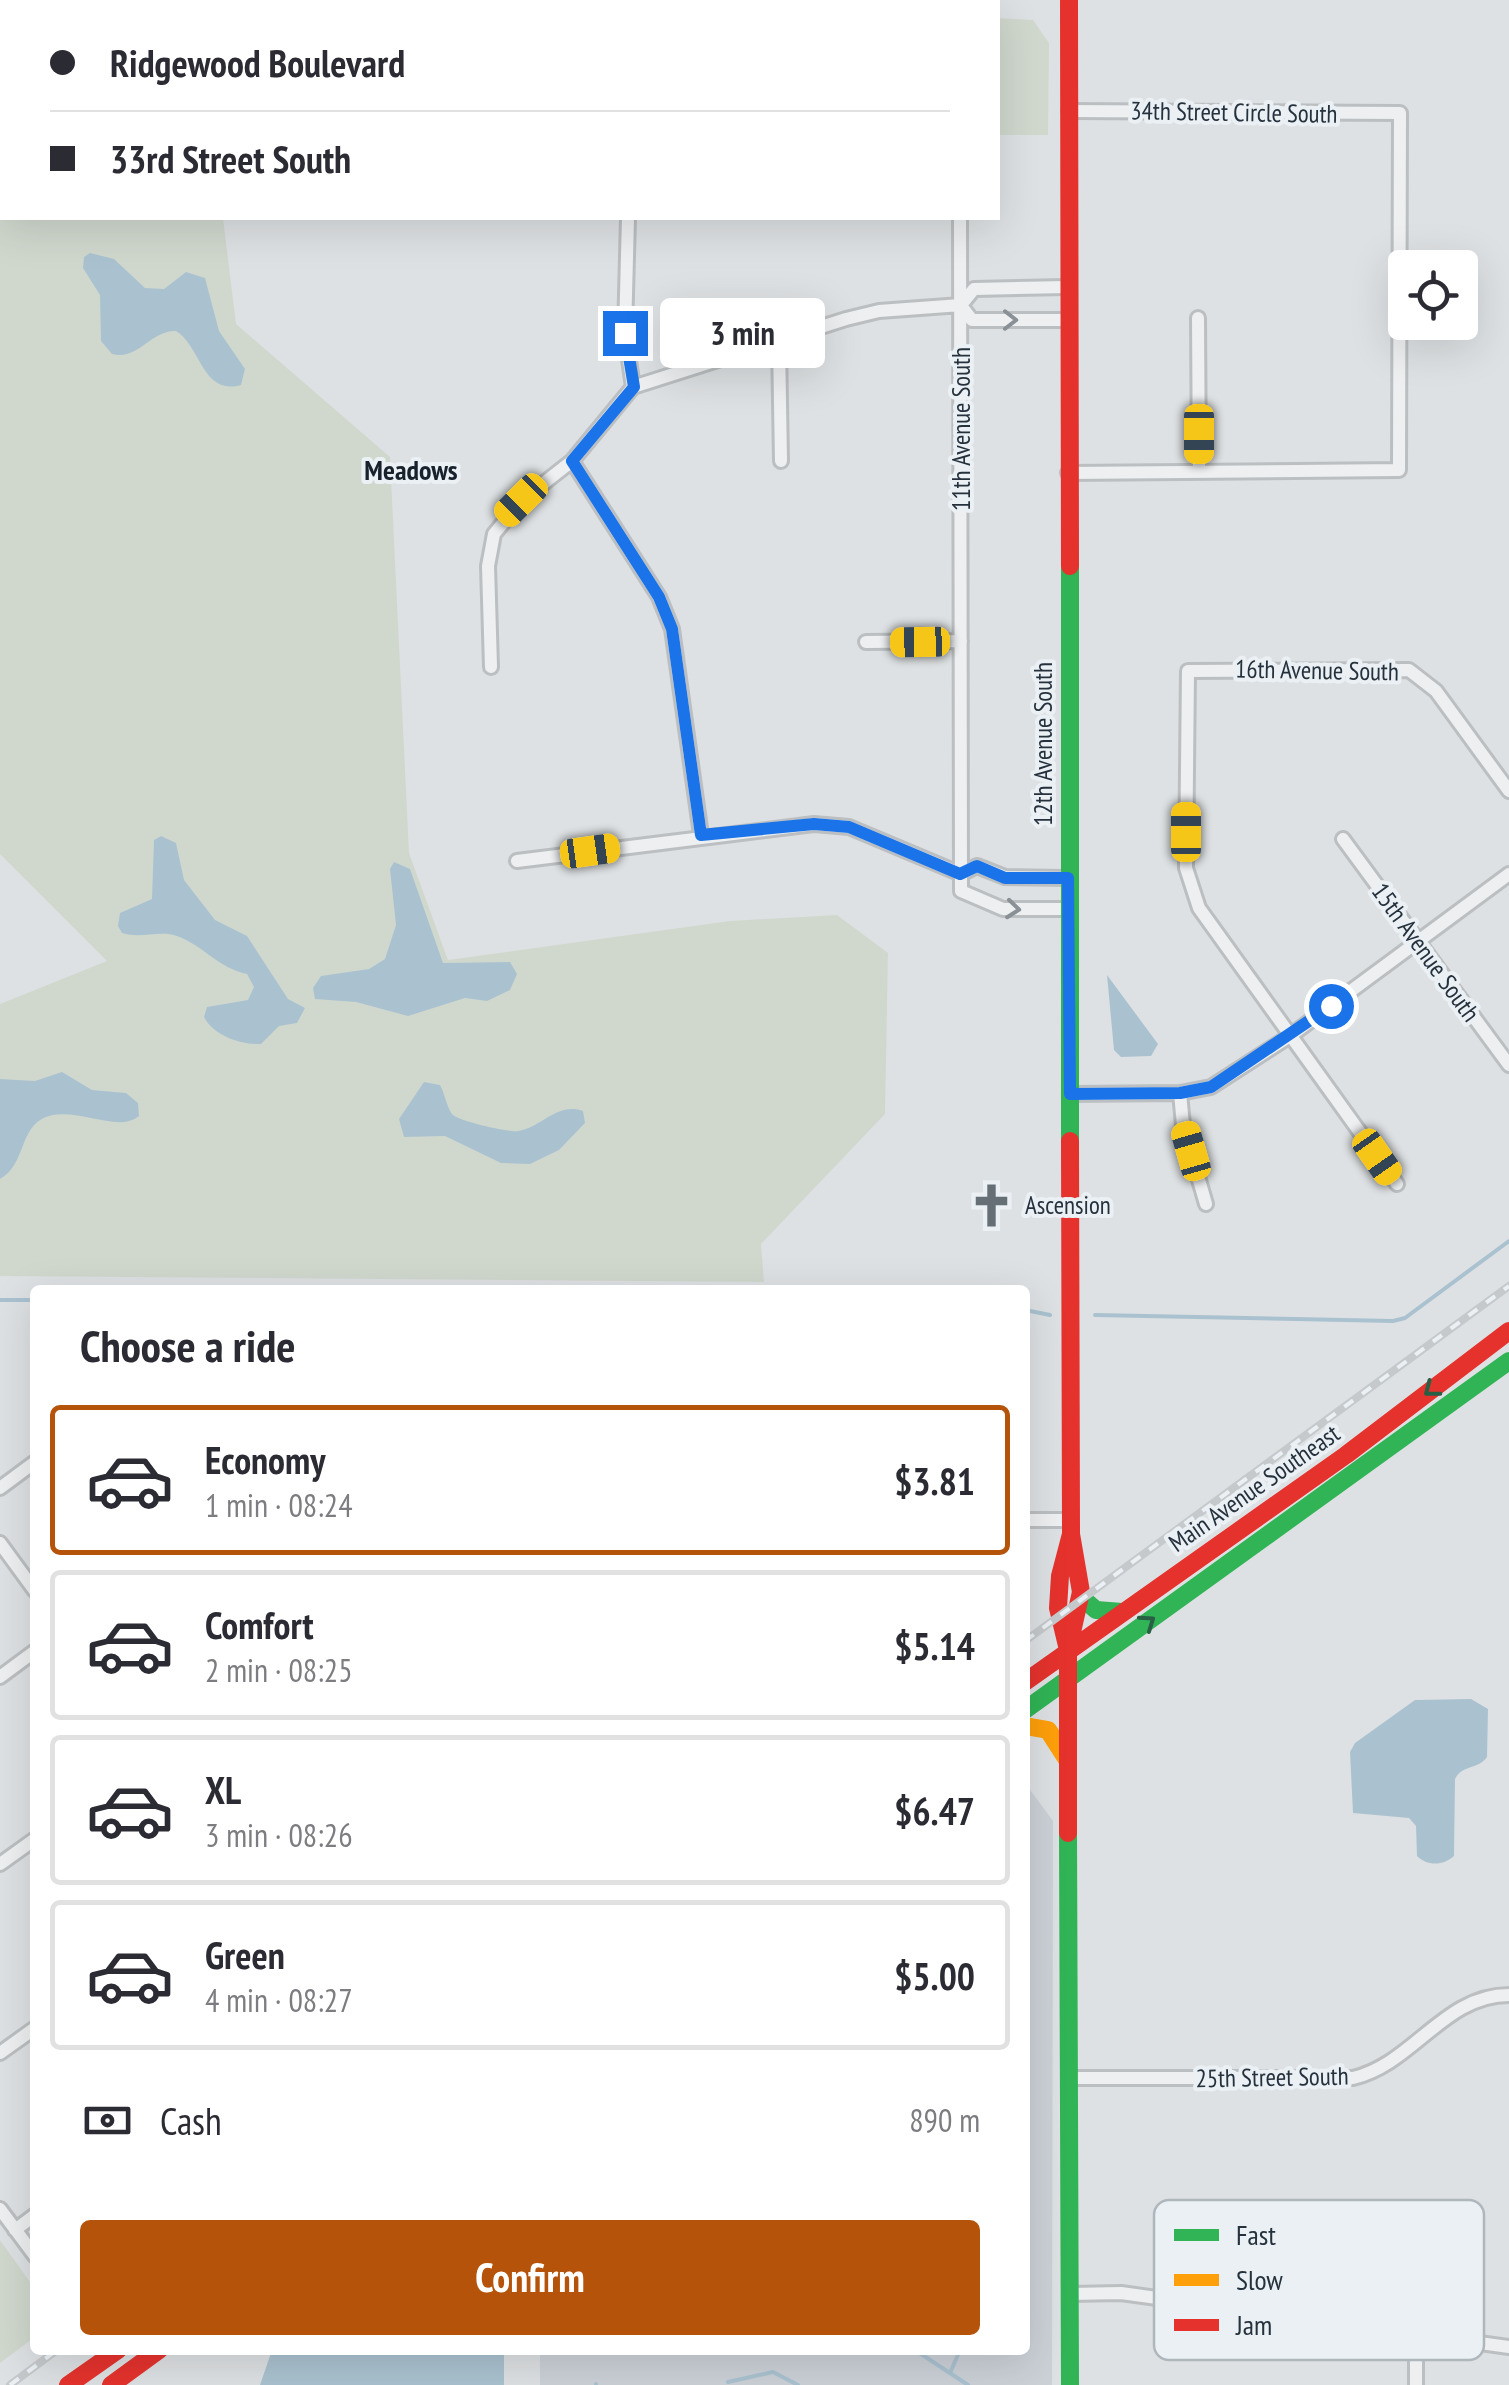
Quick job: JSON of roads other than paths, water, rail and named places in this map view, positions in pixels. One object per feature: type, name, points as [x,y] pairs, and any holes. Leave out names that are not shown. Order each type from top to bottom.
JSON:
[{"type":"street","name":"12th Avenue South","points":[[1069,0],[1071,1526],[1062,1555],[1061,1638],[1068,1650],[1070,2385]]},
{"type":"street","name":"34th Street Circle South","points":[[1069,110],[1400,114],[1399,470],[1199,472]]},
{"type":"street","points":[[628,220],[625,333],[634,387]]},
{"type":"street","name":"11th Avenue South","points":[[960,220],[961,891],[1002,909],[1068,910]]},
{"type":"street","points":[[491,667],[488,566],[494,534],[521,500],[572,461],[634,387],[879,311],[961,305],[974,289],[1068,287]]},
{"type":"street","points":[[961,305],[972,320],[1068,320]]},
{"type":"street","points":[[1068,473],[1199,472],[1198,318]]},
{"type":"street","points":[[780,343],[781,461]]},
{"type":"street","points":[[572,461],[659,597],[672,629],[701,835]]},
{"type":"street","points":[[866,642],[960,641]]},
{"type":"street","name":"16th Avenue South","points":[[1290,1036],[1199,908],[1190,889],[1186,850],[1188,671],[1409,670],[1436,691],[1509,791]]},
{"type":"street","points":[[517,861],[701,835],[814,824],[849,827],[960,874],[977,866],[1005,878],[1068,878]]},
{"type":"street","name":"15th Avenue South","points":[[1344,839],[1509,1065]]},
{"type":"street","points":[[1070,1094],[1180,1093],[1211,1087],[1290,1036],[1509,874]]},
{"type":"street","points":[[1290,1036],[1396,1184]]},
{"type":"street","points":[[1180,1093],[1183,1125],[1206,1204]]},
{"type":"street","name":"Main Avenue Southeast","points":[[1030,1678],[1346,1455],[1509,1331]]},
{"type":"street","name":"Main Avenue Southeast","points":[[1030,1706],[1509,1362]]},
{"type":"street","points":[[0,1488],[30,1466]]},
{"type":"street","points":[[1030,1521],[1071,1526],[1078,1548],[1081,1597],[1068,1650]]},
{"type":"street","points":[[0,1543],[30,1583]]},
{"type":"street","points":[[1081,1597],[1096,1610],[1122,1612]]},
{"type":"street","points":[[0,1677],[30,1655]]},
{"type":"street","points":[[1030,1727],[1048,1730],[1068,1761]]},
{"type":"street","points":[[0,1864],[30,1843]]},
{"type":"street","name":"25th Street South","points":[[1070,2078],[1353,2078],[1381,2066],[1469,2001],[1509,1995]]},
{"type":"street","points":[[0,2054],[30,2032]]},
{"type":"street","points":[[0,2209],[30,2250]]},
{"type":"street","points":[[15,2230],[30,2219]]},
{"type":"street","points":[[1071,2294],[1120,2292],[1154,2297]]},
{"type":"street","points":[[1484,2344],[1509,2347]]},
{"type":"street","points":[[68,2385],[106,2355]]},
{"type":"street","points":[[111,2355],[117,2381],[152,2355]]},
{"type":"water","points":[[90,253],[114,259],[145,288],[164,289],[186,272],[205,278],[219,331],[245,369],[241,385],[228,386],[210,377],[176,331],[159,335],[129,353],[112,354],[101,341],[100,295],[83,268],[84,257]]},
{"type":"water","points":[[161,836],[176,843],[184,880],[215,920],[247,936],[288,999],[305,1008],[297,1023],[279,1026],[261,1044],[221,1034],[204,1017],[207,1007],[248,1000],[254,987],[247,974],[177,936],[122,933],[118,926],[120,913],[152,899],[154,840]]},
{"type":"water","points":[[394,862],[410,869],[443,963],[510,962],[517,974],[510,990],[487,1001],[465,998],[408,1016],[356,1002],[315,999],[313,988],[321,976],[369,969],[385,959],[396,925],[390,869]]},
{"type":"water","points":[[1107,975],[1158,1044],[1151,1056],[1121,1057],[1114,1050]]},
{"type":"water","points":[[62,1072],[92,1090],[126,1093],[138,1103],[139,1116],[120,1122],[71,1115],[46,1117],[31,1129],[14,1165],[0,1179],[0,1079],[35,1081]]},
{"type":"water","points":[[424,1082],[440,1085],[452,1114],[484,1126],[518,1131],[574,1109],[583,1111],[585,1123],[559,1150],[530,1164],[501,1163],[445,1136],[404,1137],[399,1119]]},
{"type":"water","points":[[1471,1699],[1488,1709],[1487,1757],[1455,1779],[1454,1856],[1445,1862],[1430,1863],[1417,1856],[1416,1826],[1409,1818],[1353,1813],[1350,1752],[1355,1743],[1415,1700]]},
{"type":"water","points":[[270,2355],[504,2355],[504,2385],[260,2385]]},
{"type":"waterway","points":[[1095,1315],[1393,1321],[1405,1318],[1509,1241]]},
{"type":"waterway","points":[[0,1300],[30,1300]]},
{"type":"waterway","points":[[1030,1311],[1050,1315]]},
{"type":"waterway","points":[[923,2355],[968,2385]]},
{"type":"waterway","points":[[950,2373],[958,2355]]},
{"type":"waterway","points":[[728,2382],[773,2372],[798,2385]]},
{"type":"railway","points":[[1030,1637],[1509,1286]]},
{"type":"railway","points":[[10,2385],[50,2355]]},
{"type":"place","name":"Ascension","points":[[992,1205]]},
{"type":"district","name":"Meadows","points":[[411,469]]}]
